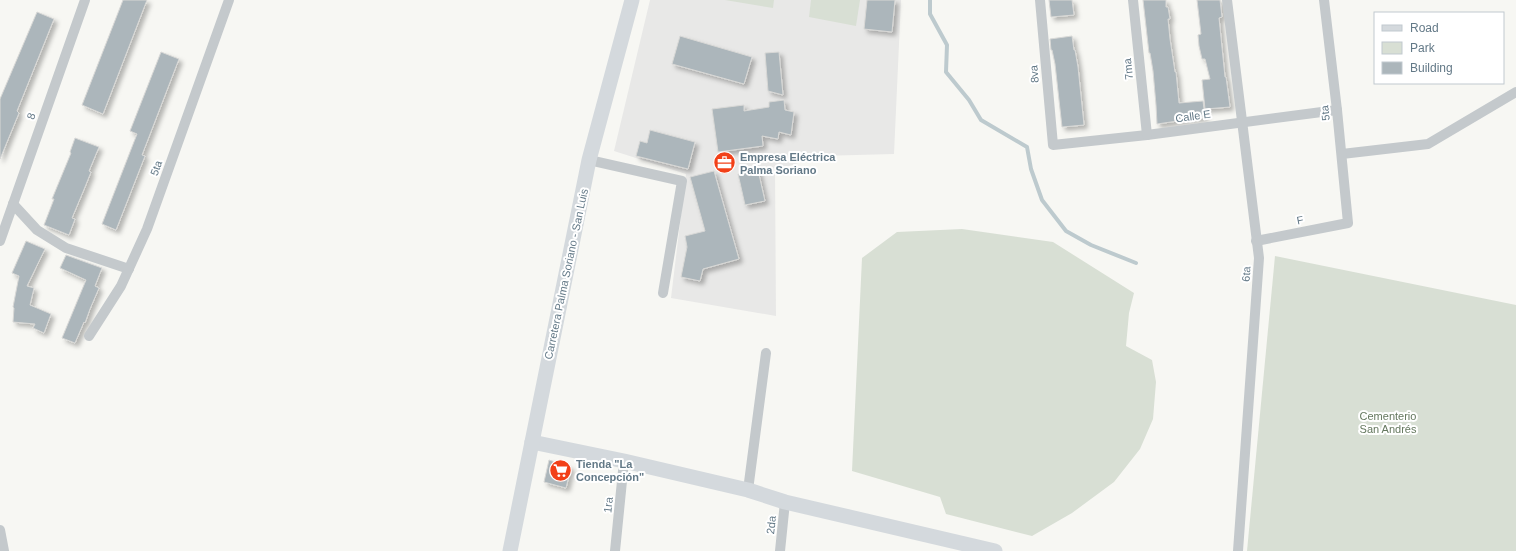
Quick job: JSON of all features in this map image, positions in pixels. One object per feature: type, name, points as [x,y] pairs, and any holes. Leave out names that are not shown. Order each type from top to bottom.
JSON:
[{"type":"main road","name":"Carretera Palma Soriano - San Luis","points":[[510,551],[589,160],[632,0]]},
{"type":"main road","points":[[532,442],[624,461],[748,490],[785,502],[995,551]]},
{"type":"street","name":"8","points":[[0,241],[84,0]]},
{"type":"street","name":"5ta","points":[[89,336],[121,286],[147,229],[230,0]]},
{"type":"street","name":"8va","points":[[1040,0],[1053,145]]},
{"type":"street","name":"7ma","points":[[1133,0],[1147,135]]},
{"type":"street","name":"6ta","points":[[1227,0],[1259,258],[1238,551]]},
{"type":"street","name":"5ta","points":[[1324,0],[1342,154],[1348,223]]},
{"type":"street","points":[[1342,154],[1428,144],[1516,92]]},
{"type":"street","name":"Calle E","points":[[1053,145],[1147,135],[1337,110]]},
{"type":"street","points":[[589,160],[682,181],[663,293]]},
{"type":"street","points":[[13,204],[37,230],[66,248],[129,269]]},
{"type":"street","name":"F","points":[[1256,241],[1348,223]]},
{"type":"street","points":[[748,490],[766,353]]},
{"type":"street","name":"1ra","points":[[615,551],[624,461]]},
{"type":"street","name":"2da","points":[[780,551],[785,502]]},
{"type":"street","points":[[0,530],[4,551]]},
{"type":"shaded area","name":"Empresa Eléctrica Palma Soriano","points":[[650,0],[901,0],[894,154],[818,156],[775,171],[776,316],[671,298],[686,174],[614,151]]},
{"type":"green space","points":[[725,0],[774,0],[773,8]]},
{"type":"green space","points":[[811,0],[860,0],[856,26],[809,17]]},
{"type":"green space","points":[[962,229],[1053,242],[1134,293],[1129,313],[1126,346],[1152,360],[1156,382],[1153,419],[1140,449],[1114,482],[1072,513],[1032,536],[946,514],[940,497],[852,471],[862,258],[897,232]]},
{"type":"green space","name":"Cementerio San Andrés","points":[[1275,256],[1516,305],[1516,551],[1247,551]]},
{"type":"building","points":[[123,0],[147,0],[103,114],[82,105]]},
{"type":"building","points":[[867,0],[895,0],[892,32],[864,29]]},
{"type":"building","points":[[1049,0],[1072,0],[1074,15],[1051,17]]},
{"type":"building","points":[[1143,0],[1166,0],[1166,7],[1168,7],[1170,19],[1168,19],[1170,39],[1176,72],[1179,103],[1203,101],[1205,117],[1157,124],[1153,71],[1149,53]]},
{"type":"building","points":[[1197,0],[1220,0],[1222,17],[1219,18],[1225,77],[1230,107],[1205,109],[1202,80],[1210,79],[1205,59],[1202,59],[1199,46],[1198,35],[1201,34]]},
{"type":"building","points":[[37,12],[54,19],[17,111],[19,113],[0,159],[0,99]]},
{"type":"building","points":[[680,36],[752,57],[744,84],[672,64]]},
{"type":"building","points":[[1072,36],[1078,67],[1084,125],[1062,127],[1055,64],[1050,39]]},
{"type":"building","points":[[161,52],[179,59],[142,155],[145,156],[116,230],[102,224],[137,134],[130,131]]},
{"type":"building","points":[[779,52],[783,95],[768,91],[765,53]]},
{"type":"building","points":[[784,100],[785,110],[794,112],[791,135],[779,132],[778,139],[762,136],[763,146],[718,152],[712,109],[744,105],[744,111],[769,107],[769,102]]},
{"type":"building","points":[[650,130],[695,142],[688,169],[636,156],[640,141],[647,143]]},
{"type":"building","points":[[75,138],[99,147],[89,171],[91,172],[72,218],[75,219],[69,235],[44,225],[54,199],[52,199],[71,153],[70,152]]},
{"type":"building","points":[[758,170],[765,201],[745,205],[738,174]]},
{"type":"building","points":[[714,171],[739,259],[703,269],[700,281],[681,277],[687,247],[685,236],[705,231],[690,177]]},
{"type":"building","points":[[26,241],[45,249],[27,286],[34,288],[30,305],[51,314],[44,333],[33,328],[35,324],[13,322],[13,307],[19,276],[12,273]]},
{"type":"building","points":[[66,255],[102,268],[95,286],[99,288],[75,343],[62,338],[86,280],[60,268]]},
{"type":"building","points":[[549,460],[571,467],[566,488],[544,482]]},
{"type":"waterway","points":[[930,0],[930,14],[947,45],[946,72],[969,100],[981,120],[1027,147],[1031,169],[1042,200],[1066,231],[1091,245],[1136,263]]},
{"type":"place","name":"Empresa Eléctrica Palma Soriano","points":[[725,163]]},
{"type":"place","name":"Tienda \"La Concepción\"","points":[[560,470]]}]
